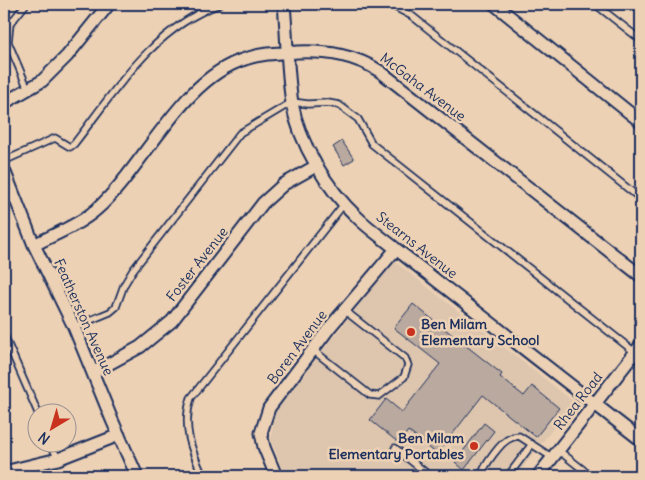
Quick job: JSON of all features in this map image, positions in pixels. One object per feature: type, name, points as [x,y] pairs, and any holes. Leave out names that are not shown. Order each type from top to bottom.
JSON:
[{"type":"street","points":[[4,103],[42,81],[67,56],[109,4]]},
{"type":"street","name":"Stearns Avenue","points":[[284,4],[292,102],[296,119],[316,166],[344,204],[357,218],[396,249],[641,440]]},
{"type":"street","points":[[494,4],[641,122]]},
{"type":"street","name":"McGaha Avenue","points":[[34,245],[75,224],[98,208],[183,106],[212,77],[243,59],[262,54],[316,52],[336,54],[359,60],[372,67],[641,276]]},
{"type":"street","name":"Foster Avenue","points":[[94,372],[140,347],[172,321],[263,203],[284,184],[316,166]]},
{"type":"street","name":"Featherston Avenue","points":[[4,170],[34,245],[74,327],[137,476]]},
{"type":"street","name":"Boren Avenue","points":[[276,476],[261,433],[269,408],[344,310],[396,249]]},
{"type":"street","name":"Rhea Road","points":[[538,476],[594,403],[639,352]]},
{"type":"street","points":[[4,472],[58,459],[119,435]]},
{"type":"lane","points":[[26,4],[10,24],[8,42],[28,89]]},
{"type":"lane","points":[[4,161],[55,138],[70,146],[74,144],[150,48],[196,14],[220,4]]},
{"type":"lane","points":[[389,4],[419,22],[641,199]]},
{"type":"lane","points":[[595,4],[641,40]]},
{"type":"lane","points":[[74,327],[110,312],[116,307],[124,285],[133,270],[240,133],[292,102],[308,104],[328,103],[339,105],[350,112],[358,119],[372,144],[639,352]]},
{"type":"lane","points":[[203,476],[188,438],[187,409],[191,398],[344,204]]},
{"type":"lane","points":[[313,350],[375,397],[382,394],[404,377],[408,365],[405,358],[344,310]]},
{"type":"lane","points":[[4,335],[34,402]]},
{"type":"lane","points":[[481,476],[494,454],[510,438],[519,436],[532,444],[556,454],[591,476]]},
{"type":"lane","points":[[508,476],[532,444]]},
{"type":"lane","points":[[395,448],[430,476]]},
{"type":"lane","points":[[55,452],[58,459]]},
{"type":"shaded area","name":"Ben Milam Elementary School","points":[[394,261],[574,402],[516,476],[285,476],[271,440],[275,411]]},
{"type":"building","points":[[342,141],[354,159],[344,165],[333,147]]},
{"type":"building","name":"Ben Milam Elementary School","points":[[413,304],[502,374],[500,377],[524,396],[532,386],[559,408],[536,437],[483,395],[437,454],[408,431],[399,443],[370,420],[386,399],[402,412],[440,364],[394,328]]},
{"type":"building","name":"Ben Milam Elementary Portables","points":[[484,423],[494,431],[464,470],[455,462]]},
{"type":"place","name":"Ben Milam Elementary School","points":[[411,332]]},
{"type":"place","name":"Ben Milam Elementary Portables","points":[[474,446]]}]
